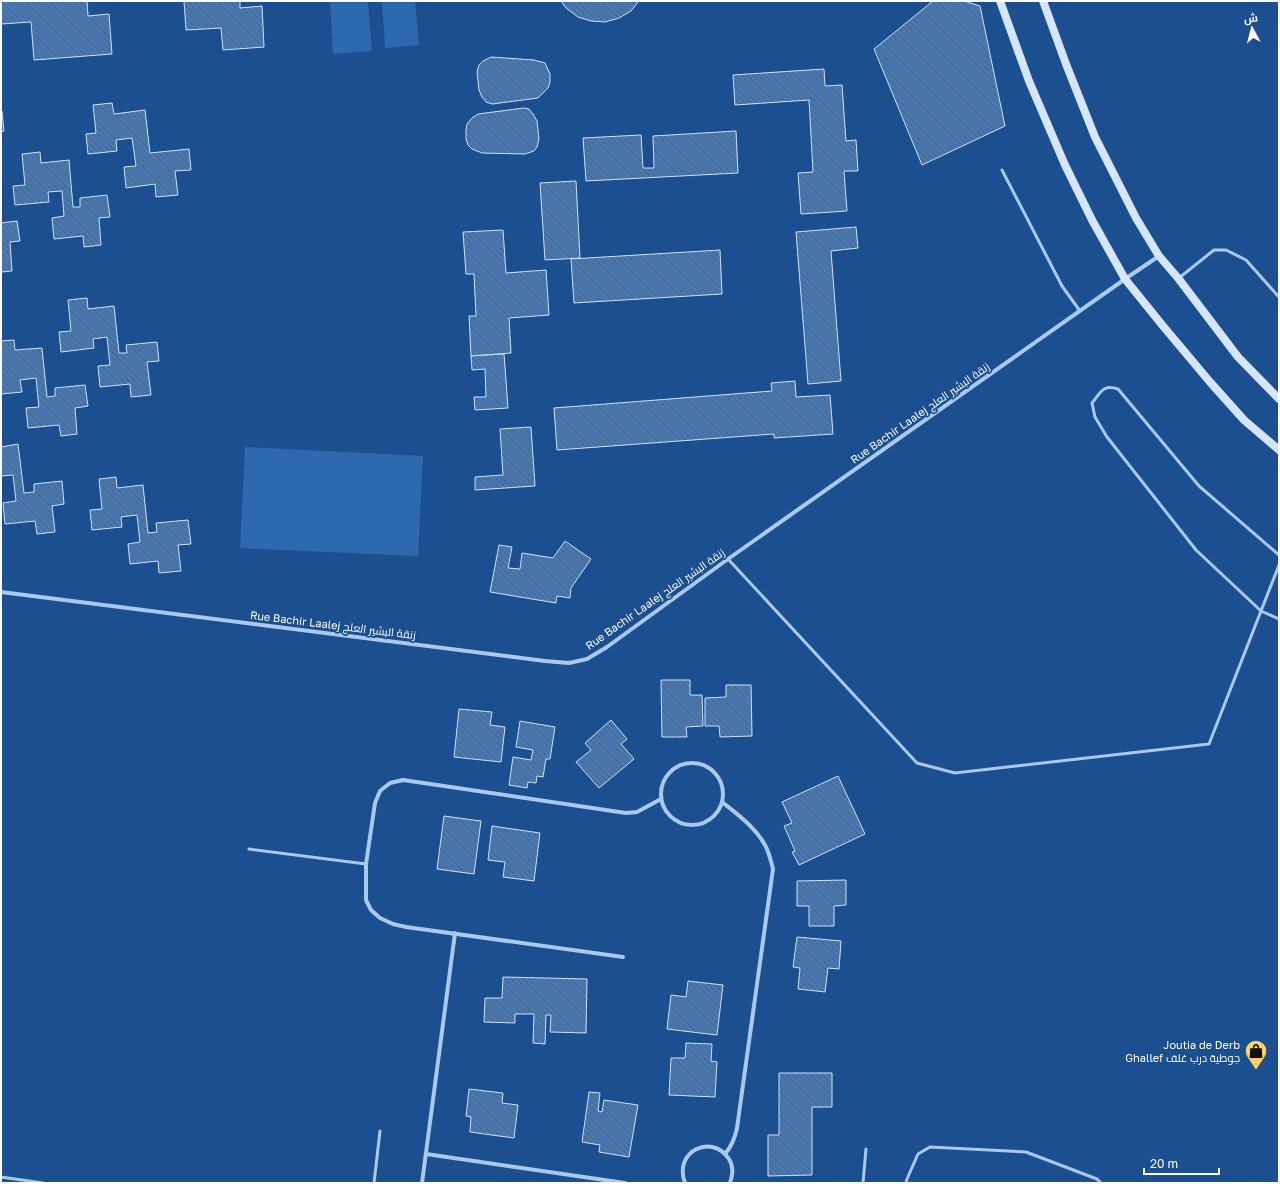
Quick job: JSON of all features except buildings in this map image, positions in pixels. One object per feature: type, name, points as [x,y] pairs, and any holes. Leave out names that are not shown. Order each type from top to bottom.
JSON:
[{"type":"main road","points":[[1000,1],[1029,81],[1065,165],[1092,220],[1125,279],[1210,382],[1244,420],[1279,450]]},
{"type":"main road","points":[[1043,1],[1095,136],[1133,211],[1159,256],[1178,278],[1238,357],[1279,399]]},
{"type":"street","name":"Rue Bachir Laalej زنقة البشير العلج","points":[[1,592],[544,661],[569,663],[587,659],[607,647],[728,559],[1159,256]]},
{"type":"street","points":[[688,763],[699,763],[716,773],[721,782],[723,792],[722,802],[718,811],[710,819],[701,824],[690,825],[680,823],[671,817],[664,809],[661,799],[661,789],[664,779],[670,771],[679,765],[688,763]]},
{"type":"street","points":[[623,957],[406,927],[393,924],[380,918],[371,910],[366,900],[366,864],[375,803],[380,791],[390,783],[403,780],[626,813],[637,812],[661,799]]},
{"type":"street","points":[[722,802],[741,817],[765,845],[773,869],[738,1128],[734,1141],[725,1154]]},
{"type":"street","points":[[422,1183],[455,933]]},
{"type":"street","points":[[685,1183],[682,1176],[682,1168],[685,1160],[689,1154],[704,1147],[719,1149],[725,1154],[733,1169],[730,1183]]},
{"type":"street","points":[[426,1154],[625,1183]]},
{"type":"lane","points":[[1002,170],[1062,286],[1080,311]]},
{"type":"lane","points":[[1178,278],[1214,250],[1226,250],[1246,260],[1279,296]]},
{"type":"lane","points":[[1279,555],[1199,486],[1118,389],[1110,386],[1104,388],[1092,403],[1095,417],[1107,437],[1196,550],[1261,611],[1279,619]]},
{"type":"lane","points":[[728,559],[917,763],[955,773],[1209,744],[1279,565]]},
{"type":"lane","points":[[249,849],[366,864]]},
{"type":"lane","points":[[374,1183],[380,1131]]},
{"type":"lane","points":[[906,1183],[918,1154],[930,1147],[1026,1152],[1097,1179],[1101,1183]]},
{"type":"lane","points":[[863,1183],[866,1150]]},
{"type":"lane","points":[[1,1177],[43,1183]]},
{"type":"shaded area","points":[[330,1],[368,1],[372,51],[333,54]]},
{"type":"shaded area","points":[[382,1],[415,1],[419,45],[385,48]]},
{"type":"shaded area","points":[[245,447],[423,456],[418,556],[240,548]]},
{"type":"place","name":"Joutia de Derb Ghallef جوطية درب غلف","points":[[1256,1070]]}]
